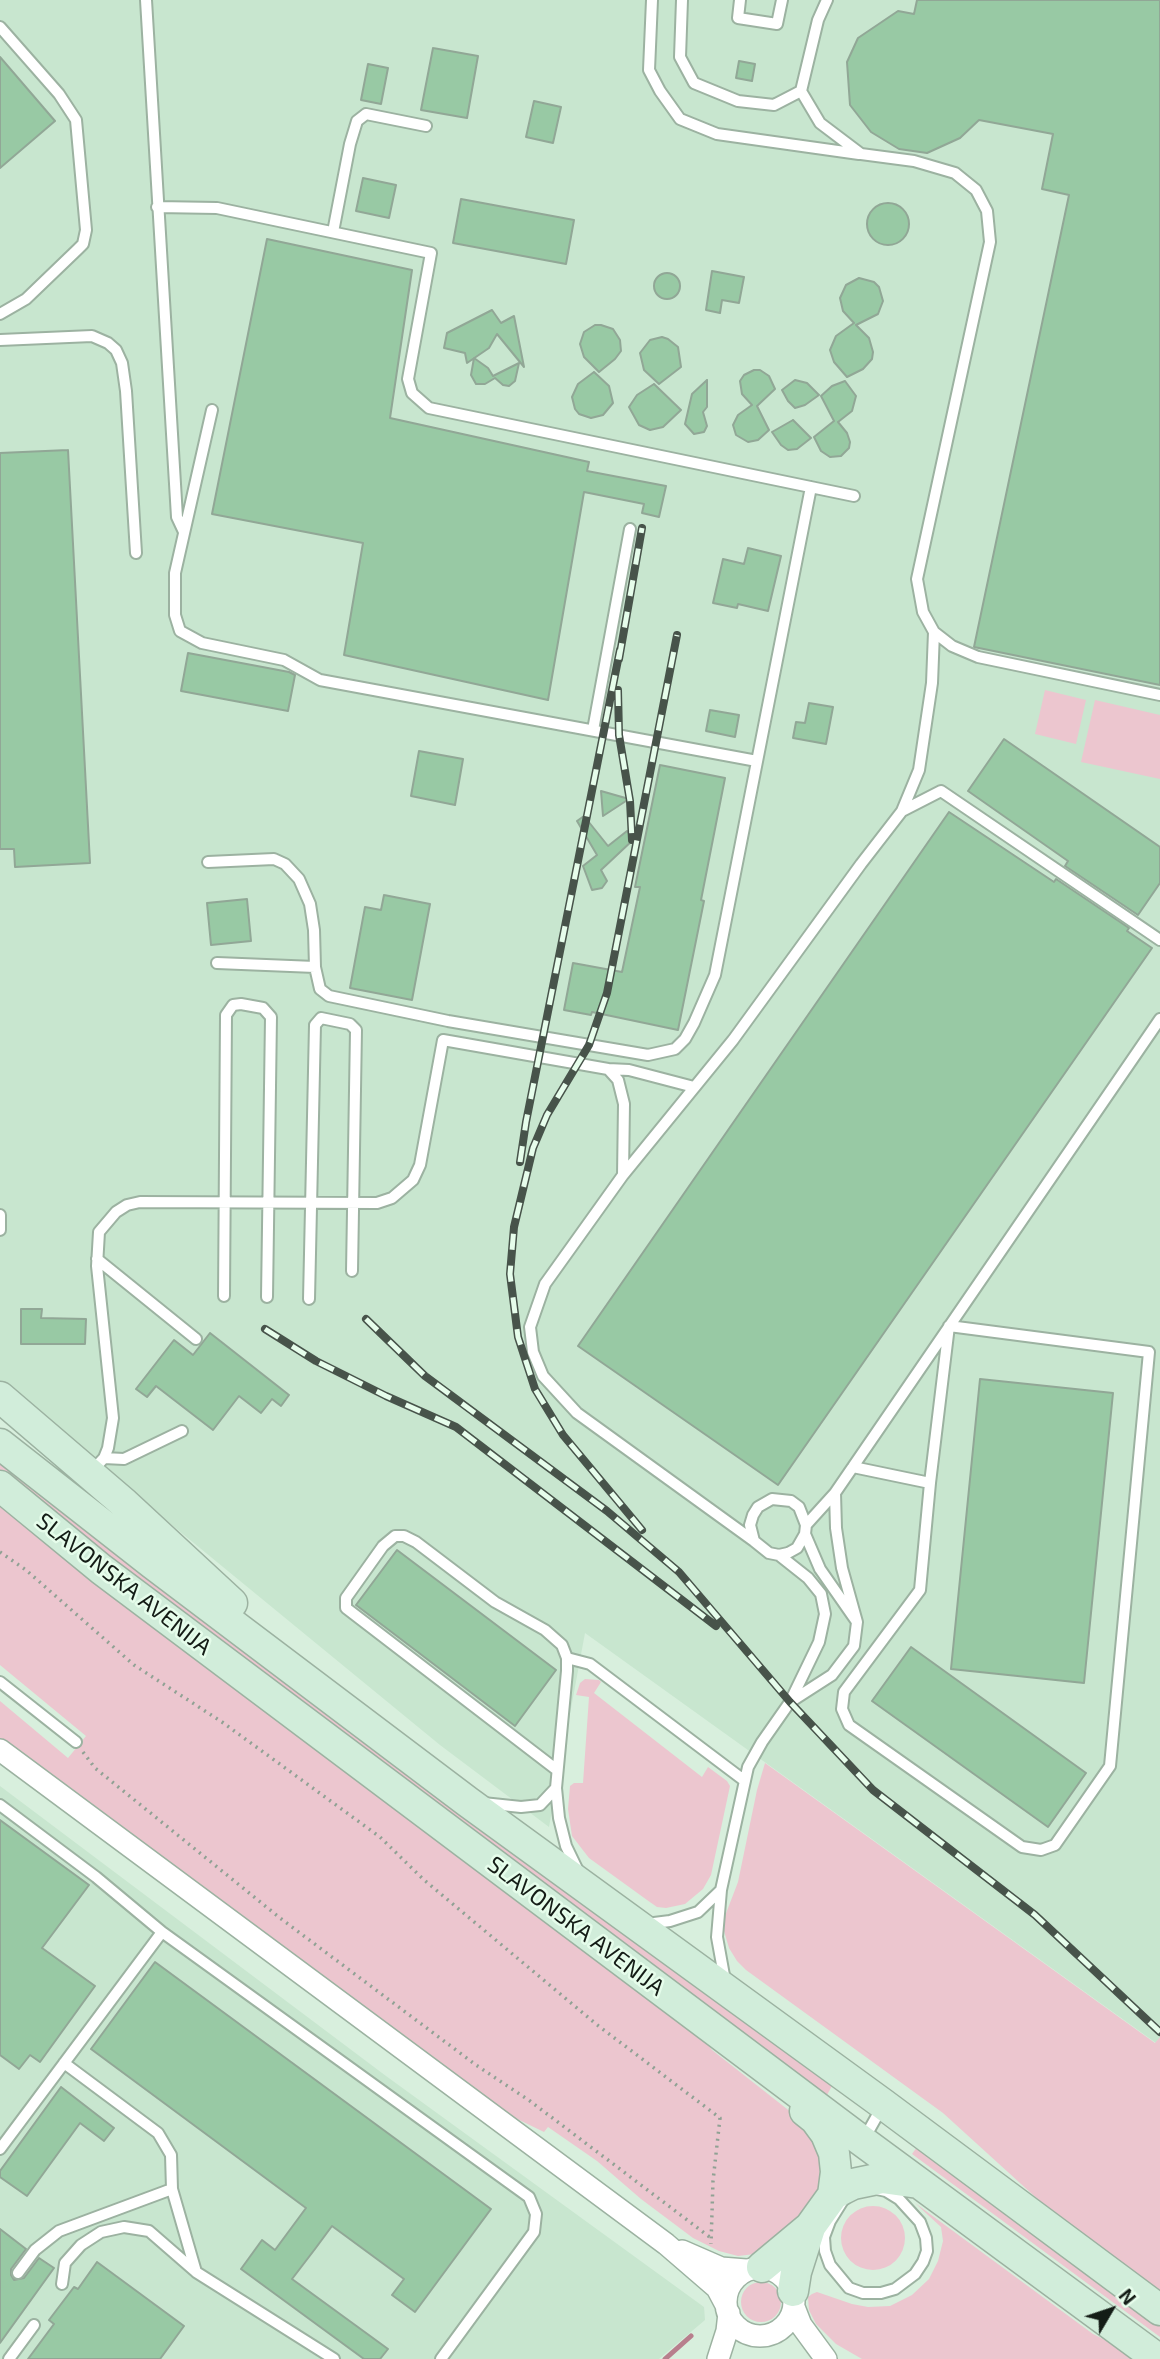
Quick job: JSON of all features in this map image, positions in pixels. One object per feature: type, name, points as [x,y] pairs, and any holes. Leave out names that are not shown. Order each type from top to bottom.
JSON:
[{"type":"main road","points":[[0,1397],[96,1466],[153,1529],[247,1617],[284,1645],[326,1696]]},
{"type":"main road","name":"SLAVONSKA AVENIJA","points":[[0,1444],[326,1696],[1160,2310]]},
{"type":"main road","name":"SLAVONSKA AVENIJA","points":[[0,1486],[101,1569],[918,2183],[1158,2359]]},
{"type":"main road","points":[[774,2075],[784,2091],[815,2119],[826,2134],[834,2153],[836,2172],[843,2190]]},
{"type":"main road","points":[[754,2269],[810,2227],[843,2190],[882,2178],[918,2183]]},
{"type":"main road","points":[[793,2299],[796,2272],[810,2227]]},
{"type":"street","points":[[0,1749],[666,2244],[716,2288],[739,2328],[749,2334],[767,2335],[819,2359]]},
{"type":"street","points":[[666,2244],[721,2268],[754,2269],[781,2275],[793,2299],[801,2325],[826,2359]]},
{"type":"street","points":[[718,2359],[727,2331],[729,2289],[732,2282],[754,2269]]},
{"type":"street","points":[[729,2359],[744,2345],[787,2323],[793,2299]]},
{"type":"lane","points":[[146,0],[177,517],[184,531]]},
{"type":"lane","points":[[652,0],[649,70],[660,92],[680,119],[717,134],[914,161],[955,173],[976,190],[987,211],[990,242],[917,579],[923,612],[934,632],[951,646],[978,657],[1160,695]]},
{"type":"lane","points":[[682,0],[680,57],[694,83],[738,102],[774,105],[801,91]]},
{"type":"lane","points":[[740,0],[738,18],[777,24],[782,0]]},
{"type":"lane","points":[[827,0],[818,20],[801,91],[820,123],[861,154]]},
{"type":"lane","points":[[0,27],[44,77],[76,120],[86,230],[83,244],[78,249],[26,299],[0,314]]},
{"type":"lane","points":[[333,232],[357,121],[366,114],[426,126]]},
{"type":"lane","points":[[157,207],[217,208],[431,253],[408,379],[412,393],[429,408],[854,496]]},
{"type":"lane","points":[[0,340],[92,336],[116,350],[122,363],[127,391],[136,553]]},
{"type":"lane","points":[[212,410],[175,573],[175,615],[180,632],[202,643],[284,660],[320,680],[757,761]]},
{"type":"lane","points":[[208,862],[274,859],[285,864],[299,879],[310,904],[315,967],[320,989],[329,996],[448,1021],[648,1055],[675,1049],[685,1039],[694,1023],[715,975],[811,487]]},
{"type":"lane","points":[[593,730],[630,529]]},
{"type":"lane","points":[[727,1990],[717,1937],[721,1890],[748,1767],[790,1702],[819,1643],[825,1614],[821,1594],[808,1578],[779,1555],[761,1548],[577,1413],[543,1376],[533,1352],[530,1327],[545,1284],[623,1175],[733,1040],[860,864],[902,811],[919,771],[932,682],[934,632]]},
{"type":"lane","points":[[902,811],[941,791],[1160,940]]},
{"type":"lane","points":[[217,963],[315,967]]},
{"type":"lane","points":[[224,1297],[226,1015],[233,1006],[241,1004],[263,1008],[271,1017],[267,1297]]},
{"type":"lane","points":[[309,1299],[315,1025],[321,1018],[350,1024],[356,1030],[352,1271]]},
{"type":"lane","points":[[779,1555],[797,1548],[806,1529],[835,1493],[1160,1019]]},
{"type":"lane","points":[[96,1466],[108,1448],[113,1418],[97,1258],[99,1232],[116,1212],[127,1205],[140,1202],[377,1203],[392,1198],[413,1180],[422,1156],[443,1040],[608,1069],[629,1070],[694,1087]]},
{"type":"lane","points":[[608,1069],[618,1080],[624,1104],[623,1175]]},
{"type":"lane","points":[[0,1215],[0,1230]]},
{"type":"lane","points":[[97,1258],[196,1339]]},
{"type":"lane","points":[[949,1326],[1149,1352],[1110,1766],[1055,1845],[1041,1850],[1022,1847],[1000,1832],[849,1725],[842,1709],[844,1692],[920,1590],[949,1326]]},
{"type":"lane","points":[[96,1466],[124,1459],[182,1430]]},
{"type":"lane","points":[[853,1467],[930,1483]]},
{"type":"lane","points":[[790,1702],[832,1675],[854,1646],[856,1622],[842,1568],[836,1528],[835,1493]]},
{"type":"lane","points":[[754,1541],[750,1525],[752,1515],[758,1507],[772,1499],[790,1501],[799,1507],[820,1569],[856,1622]]},
{"type":"lane","points":[[557,1770],[346,1608],[346,1598],[383,1546],[395,1536],[404,1536],[416,1542],[495,1602],[545,1630],[562,1645],[567,1658],[556,1788],[559,1818],[566,1846],[586,1888]]},
{"type":"lane","points":[[567,1658],[590,1664],[745,1781]]},
{"type":"lane","points":[[0,1682],[76,1742]]},
{"type":"lane","points":[[468,1802],[521,1808],[540,1805],[556,1788]]},
{"type":"lane","points":[[0,1805],[96,1877],[162,1933],[529,2197],[536,2214],[534,2232],[441,2359]]},
{"type":"lane","points":[[637,1925],[670,1921],[698,1912],[721,1890]]},
{"type":"lane","points":[[0,2150],[162,1933]]},
{"type":"lane","points":[[64,2063],[158,2133],[171,2155],[172,2189],[196,2272]]},
{"type":"lane","points":[[862,2141],[883,2104]]},
{"type":"lane","points":[[18,2273],[35,2250],[59,2231],[172,2189]]},
{"type":"lane","points":[[843,2190],[886,2191],[899,2199],[920,2221],[927,2251],[923,2262],[915,2274],[895,2289],[881,2293],[863,2293],[849,2288],[830,2264],[824,2237],[843,2190]]},
{"type":"lane","points":[[62,2284],[65,2263],[81,2245],[101,2232],[124,2227],[149,2231],[196,2272],[329,2357]]},
{"type":"lane","points":[[9,2359],[34,2325]]},
{"type":"path","points":[[0,1552],[26,1570],[134,1665],[222,1722],[380,1837],[423,1879],[596,2024],[720,2118],[713,2181],[711,2253]]},
{"type":"path","points":[[76,1742],[95,1768],[280,1918],[711,2238]]},
{"type":"shaded area","points":[[0,0],[1160,0],[1160,2037],[1156,2043],[585,1633],[549,1827],[440,1745],[0,1384]]},
{"type":"shaded area","points":[[1045,690],[1086,700],[1076,744],[1035,734]]},
{"type":"shaded area","points":[[1095,700],[1160,715],[1160,779],[1081,762]]},
{"type":"shaded area","points":[[0,1456],[833,2084],[827,2095],[433,1804],[125,1570],[0,1470]]},
{"type":"shaded area","points":[[0,1501],[698,2031],[712,2050],[815,2131],[828,2179],[791,2232],[755,2254],[738,2256],[719,2251],[693,2238],[641,2199],[597,2161],[548,2127],[544,2132],[505,2113],[0,1738],[0,1701],[68,1758],[86,1736],[0,1665]]},
{"type":"shaded area","points":[[585,1679],[599,1680],[601,1682],[594,1693],[702,1777],[708,1767],[730,1786],[711,1875],[703,1889],[685,1904],[657,1907],[589,1858],[572,1836],[568,1809],[570,1786],[583,1783],[589,1697],[576,1695],[580,1683]]},
{"type":"shaded area","points":[[765,1763],[1155,2043],[1160,2037],[1160,2294],[1070,2224],[1065,2224],[943,2113],[737,1961],[729,1948],[724,1931],[725,1916],[738,1882]]},
{"type":"shaded area","points":[[0,1786],[386,2076],[704,2307],[705,2320],[659,2359],[0,2359]]},
{"type":"shaded area","points":[[917,2147],[1160,2326],[1160,2337],[912,2154]]},
{"type":"shaded area","points":[[915,2203],[1093,2334],[1143,2359],[862,2359],[836,2344],[816,2324],[809,2310],[808,2297],[812,2294],[817,2292],[868,2307],[890,2306],[912,2295],[929,2279],[938,2261],[943,2241],[941,2227]]},
{"type":"shaded area","points":[[867,2206],[879,2206],[896,2215],[903,2226],[903,2250],[896,2261],[879,2270],[867,2270],[855,2265],[846,2256],[841,2244],[841,2232],[846,2220],[855,2211]]},
{"type":"shaded area","points":[[761,2282],[775,2288],[781,2302],[775,2316],[761,2322],[747,2316],[741,2302],[747,2288]]},
{"type":"building","points":[[917,0],[1160,0],[1160,685],[974,647],[1069,195],[1042,189],[1053,134],[979,120],[960,138],[927,153],[899,149],[871,132],[850,105],[847,62],[858,38],[898,11],[914,14]]},
{"type":"building","points":[[433,48],[478,56],[467,118],[421,110]]},
{"type":"building","points":[[0,57],[55,121],[0,168]]},
{"type":"building","points":[[739,61],[755,64],[752,81],[736,78]]},
{"type":"building","points":[[368,64],[388,68],[381,104],[361,100]]},
{"type":"building","points":[[534,101],[561,107],[553,143],[526,137]]},
{"type":"building","points":[[363,178],[396,185],[389,218],[356,211]]},
{"type":"building","points":[[461,199],[574,220],[566,264],[453,243]]},
{"type":"building","points":[[888,203],[903,209],[909,224],[903,239],[888,245],[873,239],[867,224],[873,209]]},
{"type":"building","points":[[267,239],[412,270],[390,418],[589,462],[587,471],[666,486],[659,517],[642,513],[644,504],[584,492],[548,700],[344,655],[363,543],[212,514]]},
{"type":"building","points":[[712,271],[744,277],[739,303],[722,300],[720,313],[706,310]]},
{"type":"building","points":[[667,273],[676,277],[680,286],[676,295],[667,299],[658,295],[654,286],[658,277]]},
{"type":"building","points":[[859,278],[874,282],[879,287],[883,301],[878,314],[856,325],[869,338],[872,359],[863,369],[847,377],[834,362],[830,350],[836,336],[854,323],[843,311],[840,298],[846,285]]},
{"type":"building","points":[[492,310],[501,323],[514,316],[524,367],[497,334],[489,348],[467,363],[465,353],[444,348],[447,333]]},
{"type":"building","points":[[595,325],[613,329],[620,340],[621,351],[599,372],[584,357],[580,344],[584,332]]},
{"type":"building","points":[[662,337],[678,347],[681,367],[659,384],[644,370],[640,353],[650,340]]},
{"type":"building","points":[[474,358],[488,368],[493,376],[519,363],[515,381],[509,386],[503,385],[495,378],[485,384],[476,384],[471,375]]},
{"type":"building","points":[[760,370],[769,376],[775,389],[757,406],[769,430],[758,440],[748,442],[736,435],[733,425],[738,415],[752,405],[742,394],[740,381],[744,375]]},
{"type":"building","points":[[594,372],[609,386],[613,403],[603,415],[591,418],[579,414],[572,397],[578,384]]},
{"type":"building","points":[[707,380],[707,407],[703,412],[707,426],[704,432],[694,434],[685,424],[692,394]]},
{"type":"building","points":[[795,380],[807,383],[819,395],[805,405],[795,408],[782,390]]},
{"type":"building","points":[[845,381],[856,396],[852,411],[838,422],[847,433],[849,448],[841,456],[830,457],[821,451],[814,437],[834,421],[821,396],[832,386]]},
{"type":"building","points":[[654,384],[681,410],[663,427],[650,430],[639,425],[629,407],[637,395]]},
{"type":"building","points":[[793,420],[811,438],[797,449],[788,450],[772,432]]},
{"type":"building","points":[[68,450],[90,863],[15,867],[14,849],[0,849],[0,453]]},
{"type":"building","points":[[748,548],[781,556],[768,611],[738,604],[737,608],[713,603],[723,559],[744,564]]},
{"type":"building","points":[[188,653],[295,675],[288,711],[181,691]]},
{"type":"building","points":[[809,703],[833,707],[826,744],[793,738],[796,722],[805,723]]},
{"type":"building","points":[[710,710],[739,715],[735,737],[706,731]]},
{"type":"building","points":[[1004,739],[1160,847],[1160,883],[1138,915],[1065,866],[1068,861],[968,791]]},
{"type":"building","points":[[419,751],[463,759],[455,805],[411,796]]},
{"type":"building","points":[[660,765],[725,778],[678,1030],[592,1012],[591,1015],[564,1010],[573,963],[622,972],[640,887],[635,887]]},
{"type":"building","points":[[601,791],[629,799],[603,816]]},
{"type":"building","points":[[949,812],[1054,882],[1056,879],[1129,928],[1127,931],[1152,948],[778,1485],[578,1346]]},
{"type":"building","points":[[584,816],[608,846],[627,831],[634,839],[601,870],[607,881],[602,888],[592,890],[583,866],[597,855],[577,821]]},
{"type":"building","points":[[384,895],[430,904],[412,1000],[350,988],[365,907],[381,910]]},
{"type":"building","points":[[247,899],[251,941],[211,945],[207,903]]},
{"type":"building","points":[[21,1309],[42,1309],[41,1318],[86,1319],[85,1344],[21,1344]]},
{"type":"building","points":[[210,1333],[289,1395],[281,1406],[272,1399],[261,1413],[239,1396],[213,1430],[156,1386],[147,1397],[136,1389],[174,1340],[193,1355]]},
{"type":"building","points":[[980,1379],[1113,1393],[1084,1683],[951,1669]]},
{"type":"building","points":[[397,1550],[556,1670],[515,1726],[356,1605]]},
{"type":"building","points":[[911,1647],[1086,1773],[1048,1827],[872,1701]]},
{"type":"building","points":[[0,1820],[89,1885],[42,1948],[95,1986],[40,2062],[30,2055],[19,2069],[0,2055]]},
{"type":"building","points":[[155,1962],[491,2209],[415,2312],[392,2295],[404,2279],[332,2226],[292,2279],[388,2349],[380,2359],[364,2359],[241,2269],[262,2240],[275,2250],[306,2208],[91,2049]]},
{"type":"building","points":[[61,2087],[114,2128],[104,2141],[80,2123],[27,2196],[0,2177],[0,2171]]},
{"type":"building","points":[[0,2229],[26,2249],[11,2269],[14,2280],[24,2278],[39,2258],[54,2268],[0,2343]]},
{"type":"building","points":[[97,2262],[184,2326],[160,2359],[28,2359],[54,2324],[49,2320],[74,2287],[78,2289]]},
{"type":"waterway","points":[[665,2359],[691,2336]]},
{"type":"railway","points":[[619,659],[642,528]]},
{"type":"railway","points":[[642,1530],[563,1435],[535,1389],[518,1337],[510,1274],[514,1227],[533,1148],[547,1115],[589,1045],[607,993],[677,635]]},
{"type":"railway","points":[[520,1162],[620,650]]},
{"type":"railway","points":[[618,690],[619,735],[630,801],[632,840]]},
{"type":"railway","points":[[366,1319],[425,1376],[607,1511],[679,1572],[790,1702],[873,1790],[1035,1915],[1160,2032]]},
{"type":"railway","points":[[265,1329],[316,1361],[456,1427],[716,1626]]}]
